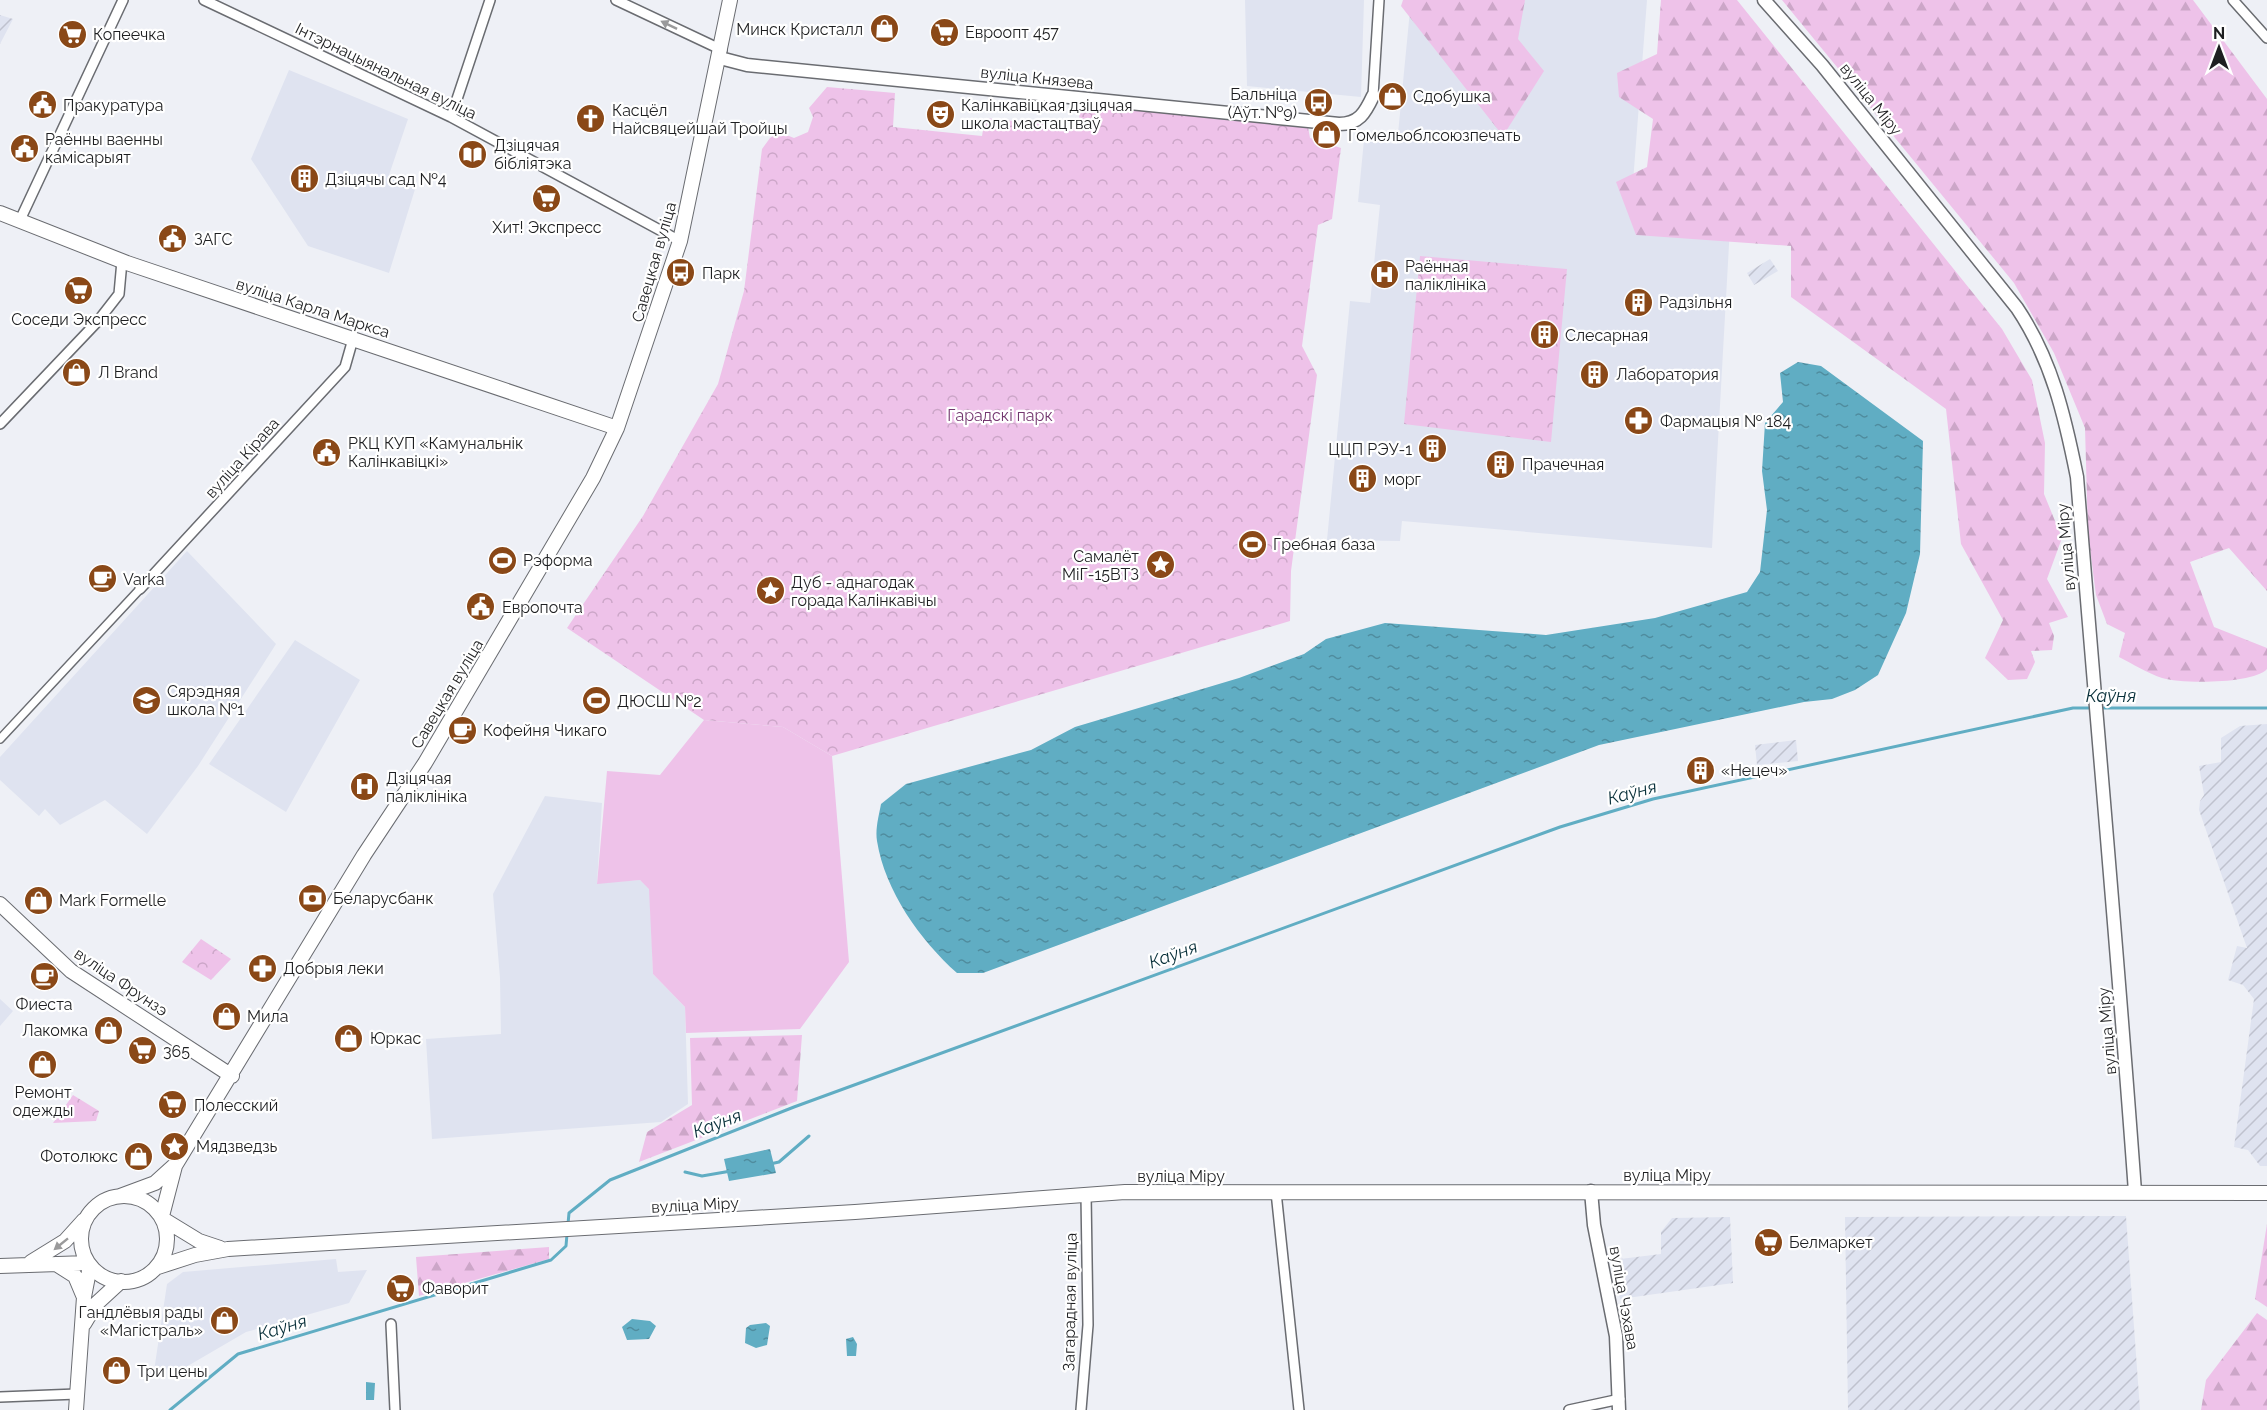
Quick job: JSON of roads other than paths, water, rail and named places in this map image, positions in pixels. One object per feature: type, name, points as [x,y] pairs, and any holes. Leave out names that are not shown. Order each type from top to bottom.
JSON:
[{"type":"main road","name":"Савецкая вуліца","points":[[120,1196],[155,1183],[176,1164],[232,1076],[364,855],[425,763],[593,478],[617,428],[680,241],[721,54],[730,0]]},
{"type":"main road","name":"вуліца Карла Маркса","points":[[0,213],[122,261],[617,428]]},
{"type":"main road","name":"вуліца Фрунзэ","points":[[0,904],[72,972],[232,1076]]},
{"type":"main road","name":"Савецкая вуліца","points":[[163,1217],[176,1164]]},
{"type":"main road","name":"вуліца Міру","points":[[158,1267],[195,1255],[228,1249],[585,1228],[1086,1194],[1591,1191],[2267,1193]]},
{"type":"main road","points":[[0,1266],[30,1263],[89,1265],[102,1276],[121,1281],[138,1280],[158,1267],[167,1243],[163,1217],[141,1199],[120,1196],[101,1202],[65,1241],[30,1263]]},
{"type":"main road","name":"вуліца Міру","points":[[163,1217],[199,1242],[228,1249]]},
{"type":"main road","points":[[76,1410],[84,1297],[89,1265],[81,1237],[86,1218]]},
{"type":"main road","points":[[55,1263],[75,1276],[84,1297]]},
{"type":"main road","points":[[83,1325],[96,1304],[121,1281]]},
{"type":"street","points":[[20,220],[123,0]]},
{"type":"street","name":"Інтэрнацыянальная вуліца","points":[[204,0],[451,117],[680,241]]},
{"type":"street","points":[[451,117],[490,0]]},
{"type":"street","points":[[616,0],[721,54]]},
{"type":"street","points":[[1373,96],[1379,0]]},
{"type":"street","name":"вуліца Міру","points":[[1764,0],[1822,65],[2017,308],[2035,338],[2052,375],[2067,425],[2077,477],[2096,721],[2123,1013],[2135,1192]]},
{"type":"street","points":[[2233,0],[2267,39]]},
{"type":"street","name":"вуліца Князева","points":[[721,54],[747,65],[1339,124],[1351,124],[1362,117],[1373,96]]},
{"type":"street","points":[[0,424],[98,321],[119,294],[122,261]]},
{"type":"street","name":"вуліца Кірава","points":[[140,589],[345,367],[352,339]]},
{"type":"street","points":[[0,739],[140,589]]},
{"type":"street","name":"вуліца Чэхава","points":[[1591,1191],[1594,1225],[1616,1336],[1619,1405]]},
{"type":"street","points":[[1276,1192],[1299,1410]]},
{"type":"street","name":"Загарадная вуліца","points":[[1081,1410],[1088,1325],[1086,1194]]},
{"type":"street","points":[[391,1324],[395,1410]]},
{"type":"street","points":[[0,1397],[77,1394]]},
{"type":"street","points":[[1569,1410],[1619,1405]]},
{"type":"water","points":[[1798,362],[1821,366],[1923,441],[1920,554],[1906,613],[1878,675],[1855,690],[1832,699],[1804,702],[1599,745],[983,973],[957,973],[930,945],[906,913],[881,860],[876,832],[881,804],[906,784],[1031,750],[1075,727],[1239,678],[1304,654],[1326,639],[1385,623],[1546,635],[1655,618],[1747,592],[1760,572],[1767,510],[1762,471],[1765,423],[1783,402],[1780,373]]},
{"type":"water","points":[[770,1149],[776,1173],[729,1181],[724,1159]]},
{"type":"water","points":[[632,1319],[650,1321],[656,1326],[649,1339],[627,1340],[622,1327]]},
{"type":"water","points":[[766,1323],[770,1326],[767,1345],[756,1348],[745,1343],[746,1328],[750,1325]]},
{"type":"water","points":[[853,1337],[857,1344],[856,1356],[847,1356],[846,1339]]},
{"type":"water","points":[[366,1382],[375,1383],[374,1400],[366,1400]]},
{"type":"waterway","name":"Каўня","points":[[568,1224],[569,1213],[610,1180],[794,1107],[1560,827],[1653,799],[2073,708],[2094,708]]},
{"type":"waterway","name":"Каўня","points":[[2101,708],[2267,708]]},
{"type":"waterway","points":[[770,1164],[779,1162],[809,1136]]},
{"type":"waterway","points":[[685,1172],[702,1176],[731,1171]]},
{"type":"waterway","name":"Каўня","points":[[170,1410],[238,1354],[551,1260],[566,1246],[567,1234]]},
{"type":"place","name":"Минск Кристалл","points":[[884,29]]},
{"type":"place","name":"Евроопт 457","points":[[944,32]]},
{"type":"place","name":"Копеечка","points":[[72,34]]},
{"type":"place","name":"Сдобушка","points":[[1392,96]]},
{"type":"place","name":"Бальніца (Аўт. №9)","points":[[1318,103]]},
{"type":"place","name":"Пракуратура","points":[[42,105]]},
{"type":"place","name":"Калінкавіцкая дзіцячая школа мастацтваў","points":[[940,114]]},
{"type":"place","name":"Касцёл Найсвяцейшай Тройцы","points":[[591,119]]},
{"type":"place","name":"Гомельоблсоюзпечать","points":[[1327,135]]},
{"type":"place","name":"Раённы ваенны камісарыят","points":[[24,148]]},
{"type":"place","name":"Дзіцячая бібліятэка","points":[[473,154]]},
{"type":"place","name":"Дзіцячы сад №4","points":[[304,179]]},
{"type":"place","name":"Хит! Экспресс","points":[[547,199]]},
{"type":"place","name":"ЗАГС","points":[[173,239]]},
{"type":"place","name":"Парк","points":[[681,273]]},
{"type":"place","name":"Раённая паліклініка","points":[[1384,275]]},
{"type":"place","name":"Соседи Экспресс","points":[[79,291]]},
{"type":"place","name":"Радзільня","points":[[1638,302]]},
{"type":"place","name":"Слесарная","points":[[1544,335]]},
{"type":"place","name":"Л Brand","points":[[77,372]]},
{"type":"place","name":"Лаборатория","points":[[1595,374]]},
{"type":"place","name":"Фармацыя № 184","points":[[1639,421]]},
{"type":"place","name":"ЦЦП РЭУ-1","points":[[1433,449]]},
{"type":"place","name":"РКЦ КУП «Камунальнік Калінкавіцкі»","points":[[327,452]]},
{"type":"place","name":"Прачечная","points":[[1501,464]]},
{"type":"place","name":"морг","points":[[1363,479]]},
{"type":"place","name":"Гребная база","points":[[1252,544]]},
{"type":"place","name":"Рэформа","points":[[502,560]]},
{"type":"place","name":"Самалёт МіГ-15ВТЗ","points":[[1160,565]]},
{"type":"place","name":"Varka","points":[[102,579]]},
{"type":"place","name":"Дуб - аднагодак горада Калінкавічы","points":[[770,591]]},
{"type":"place","name":"Европочта","points":[[481,607]]},
{"type":"place","name":"Сярэдняя школа №1","points":[[146,700]]},
{"type":"place","name":"ДЮСШ №2","points":[[596,701]]},
{"type":"place","name":"Кофейня Чикаго","points":[[462,730]]},
{"type":"place","name":"«Нецеч»","points":[[1700,770]]},
{"type":"place","name":"Дзіцячая паліклініка","points":[[365,787]]},
{"type":"place","name":"Беларусбанк","points":[[312,898]]},
{"type":"place","name":"Mark Formelle","points":[[38,900]]},
{"type":"place","name":"Добрыя леки","points":[[262,968]]},
{"type":"place","name":"Фиеста","points":[[44,976]]},
{"type":"place","name":"Мила","points":[[226,1016]]},
{"type":"place","name":"Лакомка","points":[[109,1030]]},
{"type":"place","name":"Юркас","points":[[349,1038]]},
{"type":"place","name":"365","points":[[142,1051]]},
{"type":"place","name":"Ремонт одежды","points":[[43,1064]]},
{"type":"place","name":"Полесский","points":[[173,1105]]},
{"type":"place","name":"Мядзведзь","points":[[175,1146]]},
{"type":"place","name":"Фотолюкс","points":[[139,1156]]},
{"type":"place","name":"Белмаркет","points":[[1768,1242]]},
{"type":"place","name":"Фаворит","points":[[401,1288]]},
{"type":"place","name":"Гандлёвыя рады «Магістраль»","points":[[224,1321]]},
{"type":"place","name":"Три цены","points":[[116,1371]]},
{"type":"park label","name":"Гарадскі парк","points":[[1000,415]]}]
